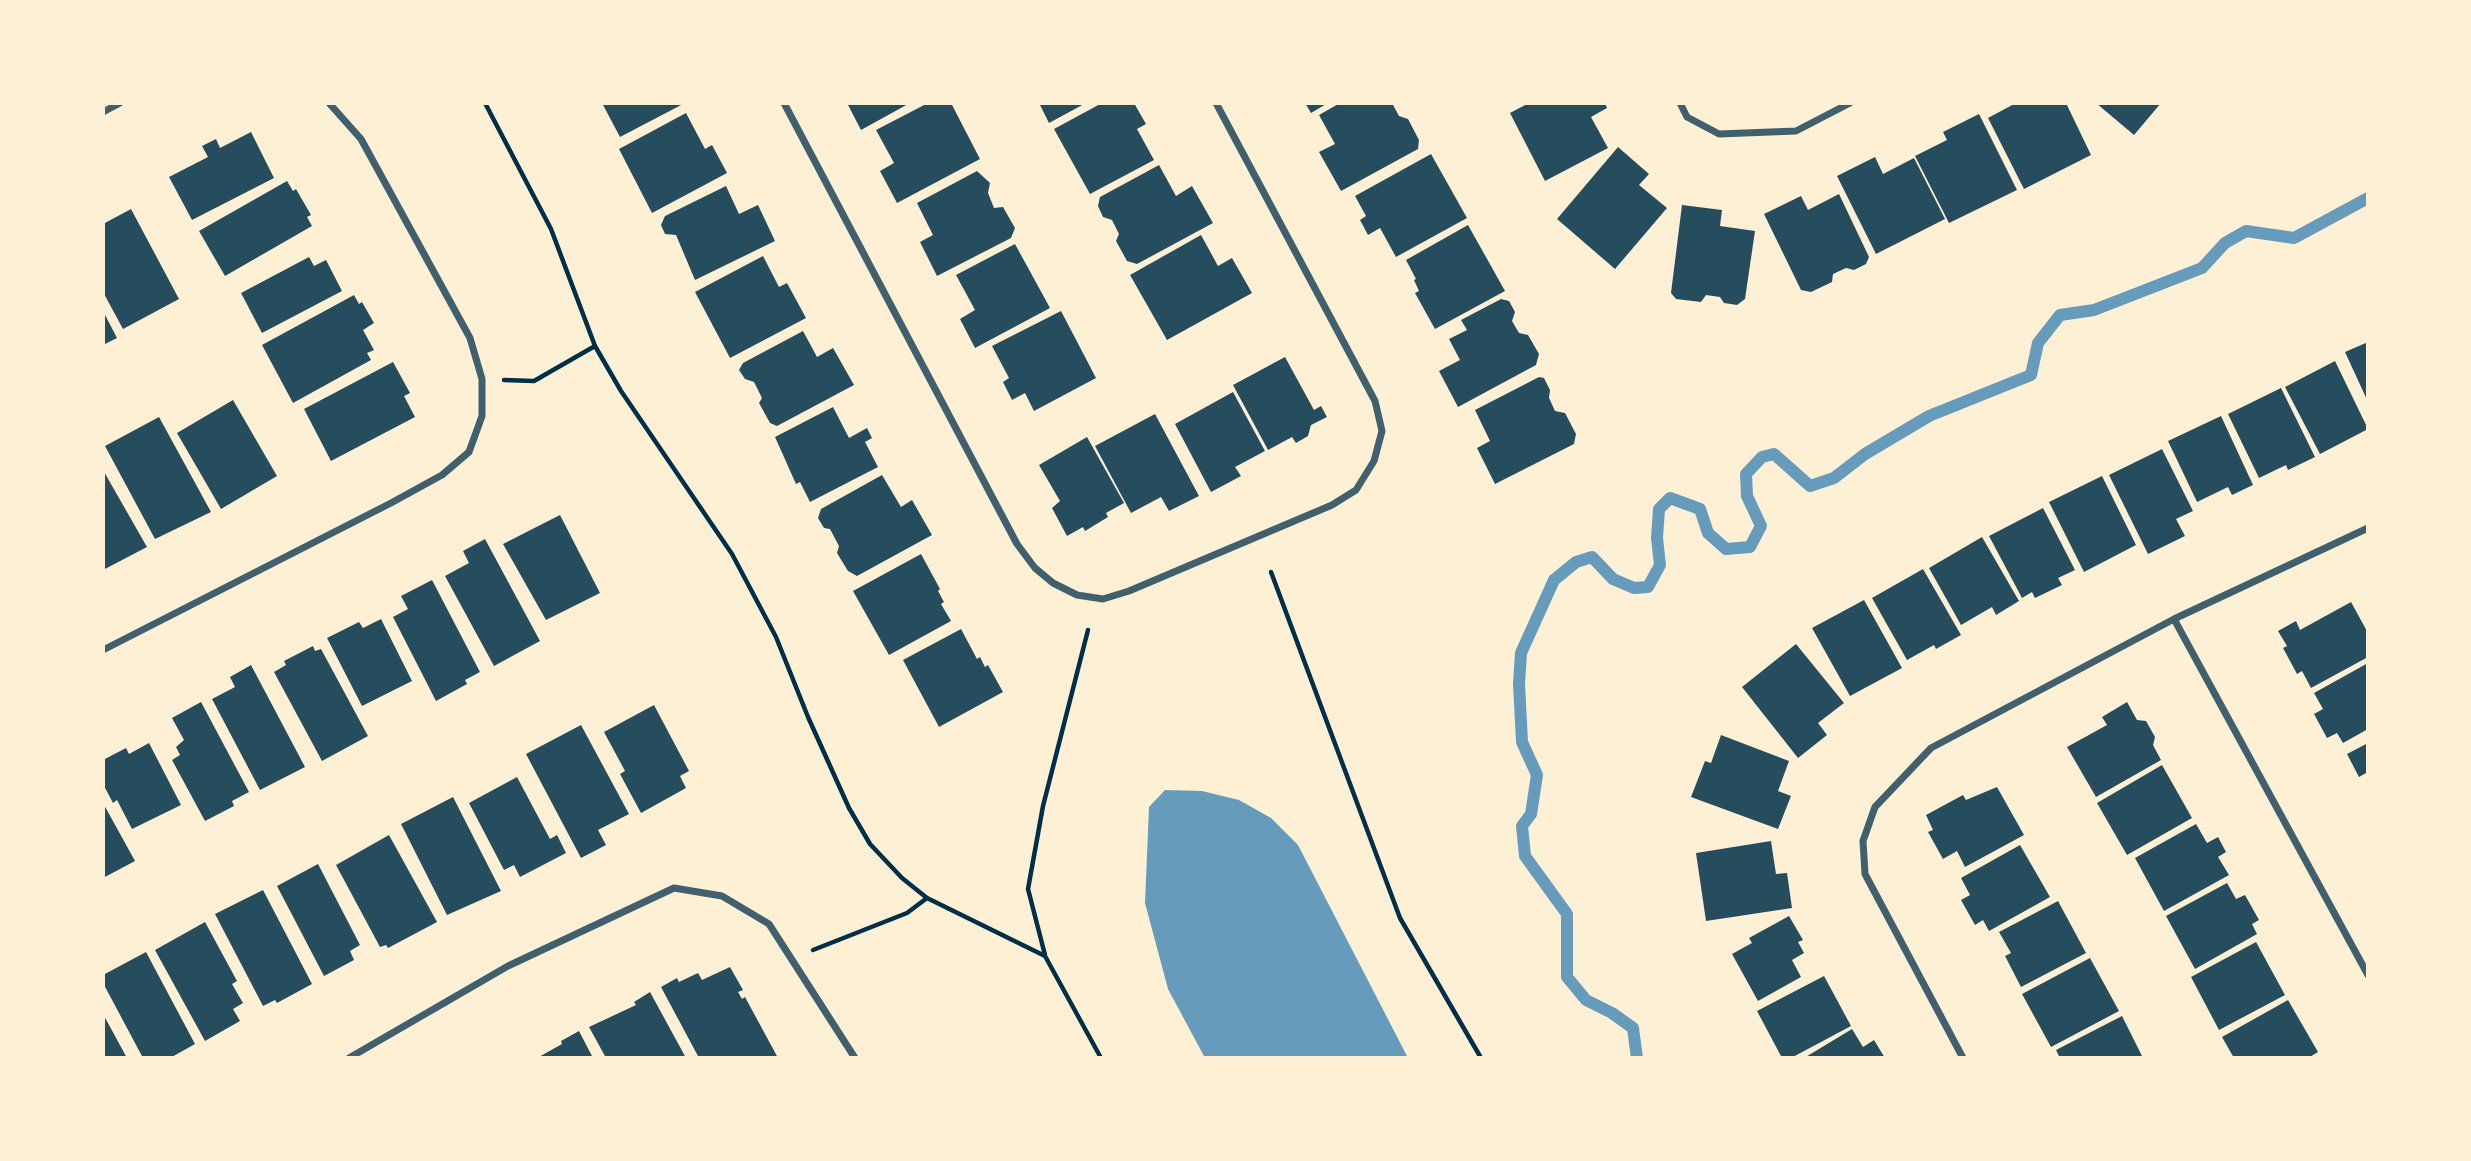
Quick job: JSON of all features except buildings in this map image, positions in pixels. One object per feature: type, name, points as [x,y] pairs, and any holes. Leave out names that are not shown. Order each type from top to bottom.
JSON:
[{"type":"street","points":[[103,112],[120,103]]},
{"type":"street","points":[[103,650],[442,475],[469,452],[482,416],[482,379],[470,338],[361,139],[330,103]]},
{"type":"street","points":[[783,103],[1017,544],[1035,568],[1053,583],[1077,595],[1103,599],[1129,592],[1332,505],[1356,490],[1374,461],[1379,441],[1381,431],[1375,401],[1216,103]]},
{"type":"street","points":[[1680,103],[1687,117],[1719,134],[1796,131],[1850,103]]},
{"type":"street","points":[[1963,1058],[1864,874],[1863,841],[1875,807],[1931,747],[2174,620],[2368,528]]},
{"type":"street","points":[[2174,620],[2368,975]]},
{"type":"street","points":[[349,1058],[508,966],[674,888],[722,896],[769,924],[855,1058]]},
{"type":"path","points":[[485,103],[551,229],[595,346],[621,391],[732,554],[776,637],[808,717],[849,807],[870,844],[902,878],[927,898],[1045,956]]},
{"type":"path","points":[[482,379],[534,381],[595,346]]},
{"type":"path","points":[[1271,572],[1400,918],[1481,1058]]},
{"type":"path","points":[[1088,629],[1043,806],[1028,889],[1045,956],[1101,1058]]},
{"type":"path","points":[[792,958],[907,913],[927,898]]},
{"type":"water","points":[[1165,790],[1202,791],[1239,800],[1271,818],[1298,845],[1408,1058],[1205,1058],[1168,989],[1145,903],[1149,807]]},
{"type":"waterway","points":[[1637,1058],[1633,1028],[1612,1013],[1586,1000],[1567,977],[1567,914],[1525,856],[1522,826],[1531,814],[1537,775],[1522,742],[1519,684],[1521,653],[1554,580],[1576,562],[1592,557],[1613,579],[1634,588],[1648,587],[1660,565],[1657,538],[1659,509],[1670,498],[1700,509],[1708,533],[1726,549],[1750,547],[1761,526],[1747,496],[1746,474],[1762,457],[1774,454],[1810,486],[1834,478],[1865,454],[1929,416],[2031,375],[2038,343],[2060,315],[2094,310],[2202,268],[2225,243],[2246,231],[2294,238],[2368,198]]}]
